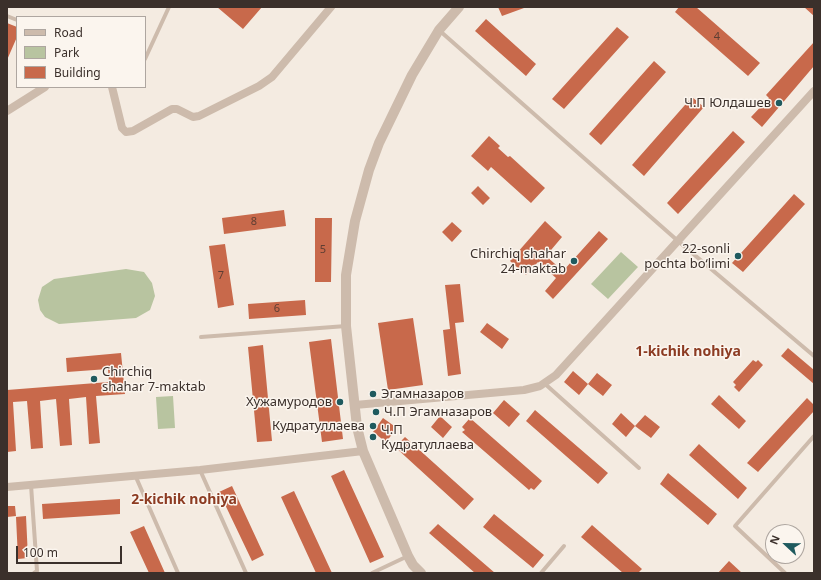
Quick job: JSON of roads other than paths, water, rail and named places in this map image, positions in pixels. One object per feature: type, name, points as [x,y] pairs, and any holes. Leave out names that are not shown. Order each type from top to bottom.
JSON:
[{"type":"street","points":[[112,88],[122,128],[126,132],[133,132],[172,109],[177,109],[193,117],[199,116],[258,86],[272,77],[331,7]]},
{"type":"street","points":[[421,573],[413,565],[408,556],[363,451],[357,427],[346,326],[345,292],[348,255],[355,221],[369,170],[393,113],[412,75],[439,30],[459,7]]},
{"type":"street","points":[[7,111],[43,88]]},
{"type":"street","points":[[355,404],[524,390],[540,386],[556,375],[814,90]]},
{"type":"street","points":[[7,487],[200,470],[363,451]]},
{"type":"lane","points":[[146,57],[169,7]]},
{"type":"lane","points":[[439,30],[678,241],[814,356]]},
{"type":"lane","points":[[201,337],[346,326]]},
{"type":"lane","points":[[544,383],[639,468]]},
{"type":"lane","points":[[785,573],[735,526],[814,436]]},
{"type":"lane","points":[[200,470],[246,573]]},
{"type":"lane","points":[[134,475],[178,573]]},
{"type":"lane","points":[[31,485],[37,571],[34,573]]},
{"type":"lane","points":[[541,573],[564,546]]},
{"type":"lane","points":[[372,573],[408,556]]},
{"type":"place","name":"Ч.П Юлдашев","points":[[779,103]]},
{"type":"place","name":"22-sonli pochta bo‘limi","points":[[738,256]]},
{"type":"place","name":"Chirchiq shahar 24-maktab","points":[[574,261]]},
{"type":"place","name":"Chirchiq shahar 7-maktab","points":[[94,379]]},
{"type":"place","name":"Эгамназаров","points":[[373,394]]},
{"type":"place","name":"Хужамуродов","points":[[340,402]]},
{"type":"place","name":"Ч.П Эгамназаров","points":[[376,412]]},
{"type":"place","name":"Кудратуллаева","points":[[373,426]]},
{"type":"place","name":"Ч.П Кудратуллаева","points":[[373,437]]},
{"type":"district","name":"1-kichik nohiya","points":[[688,352]]},
{"type":"district","name":"2-kichik nohiya","points":[[184,500]]}]
